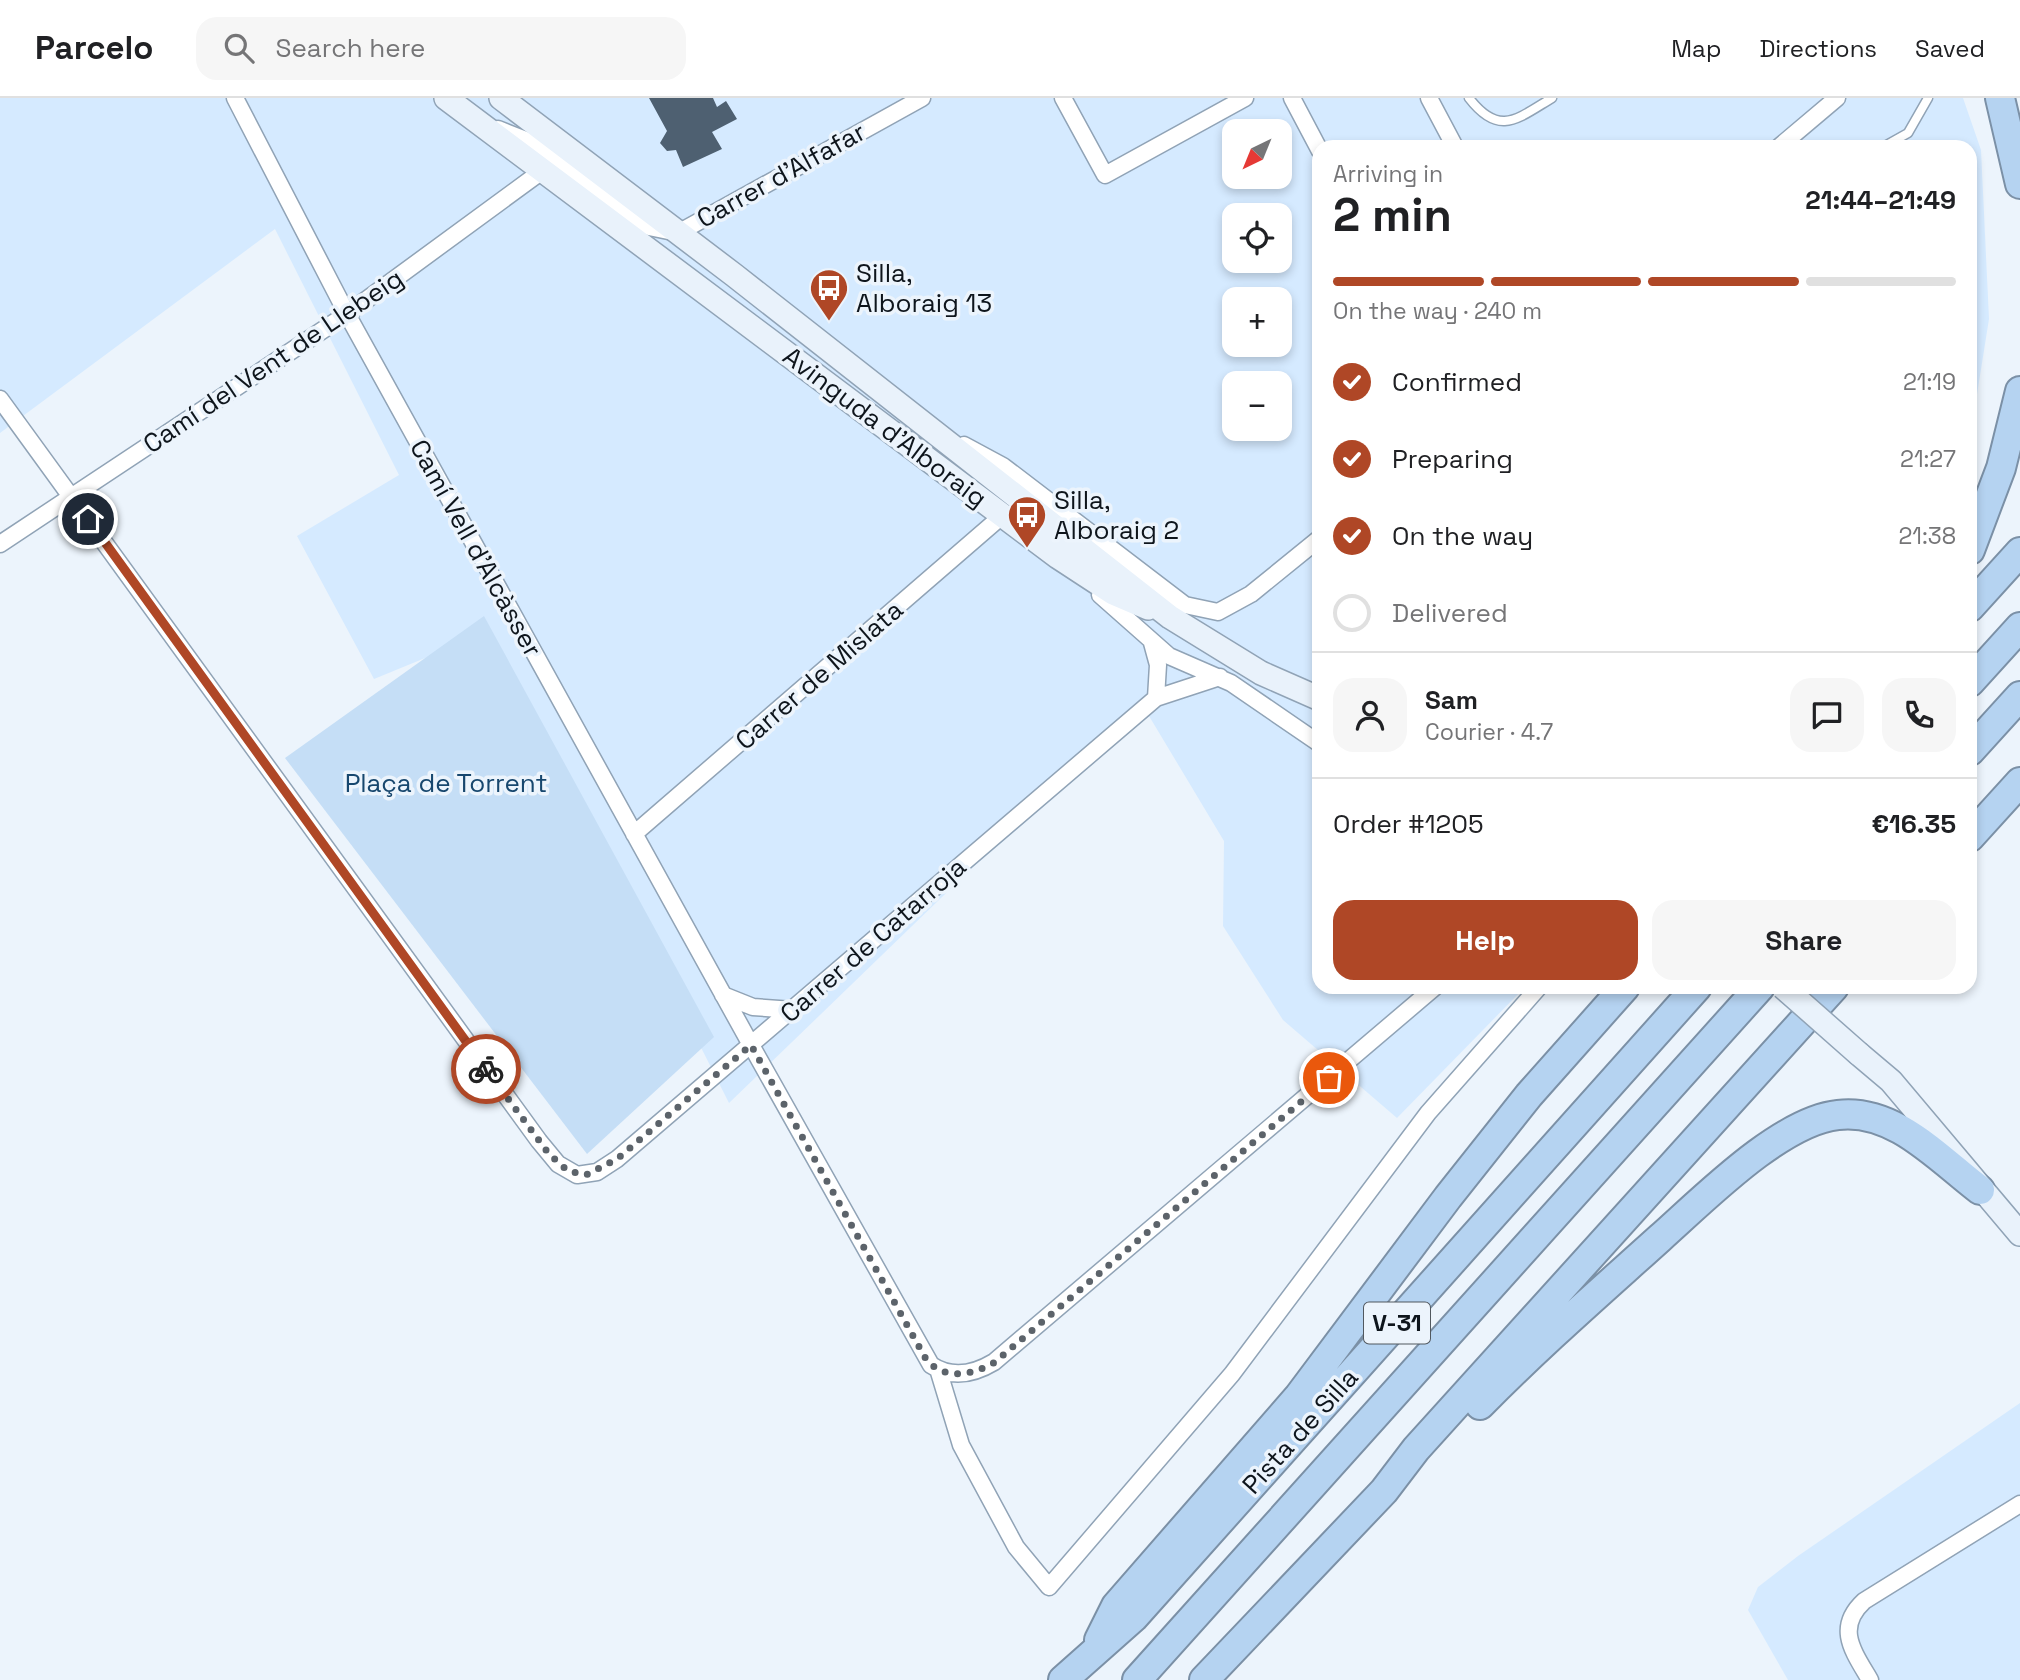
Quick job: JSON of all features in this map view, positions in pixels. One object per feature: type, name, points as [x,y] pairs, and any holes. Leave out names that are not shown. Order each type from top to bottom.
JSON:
[{"type":"highway","points":[[2000,98],[2020,184]]},
{"type":"highway","points":[[1977,531],[2001,468],[2020,391]]},
{"type":"highway","points":[[1977,599],[2020,552]]},
{"type":"highway","points":[[1977,674],[2020,627]]},
{"type":"highway","points":[[1977,743],[2020,696]]},
{"type":"highway","points":[[1977,828],[2020,782]]},
{"type":"highway","points":[[1093,1654],[1116,1606],[1299,1396],[1448,1196],[1529,1095],[1619,994]]},
{"type":"highway","name":"Pista de Silla","points":[[1063,1680],[1134,1617],[1692,994]]},
{"type":"highway","name":"Pista de Silla","points":[[1137,1680],[1754,994]]},
{"type":"highway","points":[[1203,1680],[1384,1491],[1416,1449],[1828,994]]},
{"type":"highway","points":[[1384,1491],[1426,1459],[1559,1327],[1751,1159],[1798,1129],[1838,1115],[1888,1120],[1980,1189]]},
{"type":"street","name":"Camí Vell d'Alcàsser","points":[[235,98],[346,314],[926,1359],[938,1369]]},
{"type":"street","name":"Avinguda d’Alboraig","points":[[446,98],[1034,539],[1113,593],[1170,617]]},
{"type":"street","name":"Avinguda d’Alboraig","points":[[501,98],[1170,617]]},
{"type":"street","name":"Carrer d'Alfafar","points":[[678,233],[922,98]]},
{"type":"street","points":[[1063,98],[1105,175],[1245,98]]},
{"type":"street","points":[[1292,98],[1314,140]]},
{"type":"street","points":[[1429,98],[1451,140]]},
{"type":"street","points":[[1787,140],[1837,98]]},
{"type":"street","name":"Avinguda d’Alboraig","points":[[479,123],[528,141],[644,226],[678,233]]},
{"type":"street","name":"Camí del Vent de Llebeig","points":[[0,544],[346,314],[542,171]]},
{"type":"street","points":[[0,399],[72,497]]},
{"type":"street","points":[[919,421],[1003,466],[1185,606],[1219,612],[1251,594],[1312,544]]},
{"type":"street","name":"Carrer de Catarroja","points":[[72,497],[539,1141],[568,1171],[586,1175],[617,1159],[1156,698],[1220,677]]},
{"type":"street","name":"Carrer de Mislata","points":[[634,834],[1003,515]]},
{"type":"street","points":[[1034,539],[1068,570],[1120,610],[1152,643],[1182,663],[1220,677],[1275,710],[1312,738]]},
{"type":"street","points":[[1170,617],[1261,673],[1312,695]]},
{"type":"street","points":[[1152,643],[1158,672],[1156,698]]},
{"type":"street","points":[[1427,994],[995,1362],[966,1374],[938,1369],[961,1445],[1016,1547],[1049,1587],[1232,1374],[1428,1113],[1533,994]]},
{"type":"street","points":[[1791,994],[1891,1081],[2014,1228]]},
{"type":"street","points":[[723,995],[753,1007],[793,1010]]},
{"type":"street","points":[[1870,1680],[1853,1651],[1847,1627],[1853,1611],[1864,1601],[2020,1504]]},
{"type":"lane","points":[[1469,98],[1482,116],[1498,121],[1518,119],[1552,98]]},
{"type":"lane","points":[[1895,140],[1908,133],[1928,98]]},
{"type":"shaded area","points":[[0,98],[1963,98],[1981,150],[1989,319],[1977,394],[1977,140],[1312,140],[1312,994],[1518,994],[1397,1118],[1283,1020],[1223,926],[1224,841],[1149,716],[972,868],[729,1103],[491,631],[374,679],[297,536],[399,475],[275,229],[0,433]]},
{"type":"shaded area","points":[[2020,1403],[2020,1680],[1788,1680],[1748,1610],[1758,1587],[1798,1556]]},
{"type":"green space","name":"Plaça de Torrent","points":[[484,616],[714,1037],[587,1154],[285,758]]},
{"type":"building","points":[[649,98],[713,98],[717,107],[726,101],[737,119],[712,132],[722,149],[683,167],[676,150],[667,151],[660,143],[667,131]]},
{"type":"way so far","points":[[486,1069],[558,1164],[577,1175],[586,1175],[597,1172],[617,1159],[751,1045],[926,1359],[938,1369],[956,1374],[976,1371],[995,1362],[1329,1078]]},
{"type":"place","name":"Silla, Alboraig 13","points":[[829,322]]},
{"type":"place","name":"Silla, Alboraig 2","points":[[1027,549]]},
{"type":"route","points":[[88,519],[486,1069]]}]
